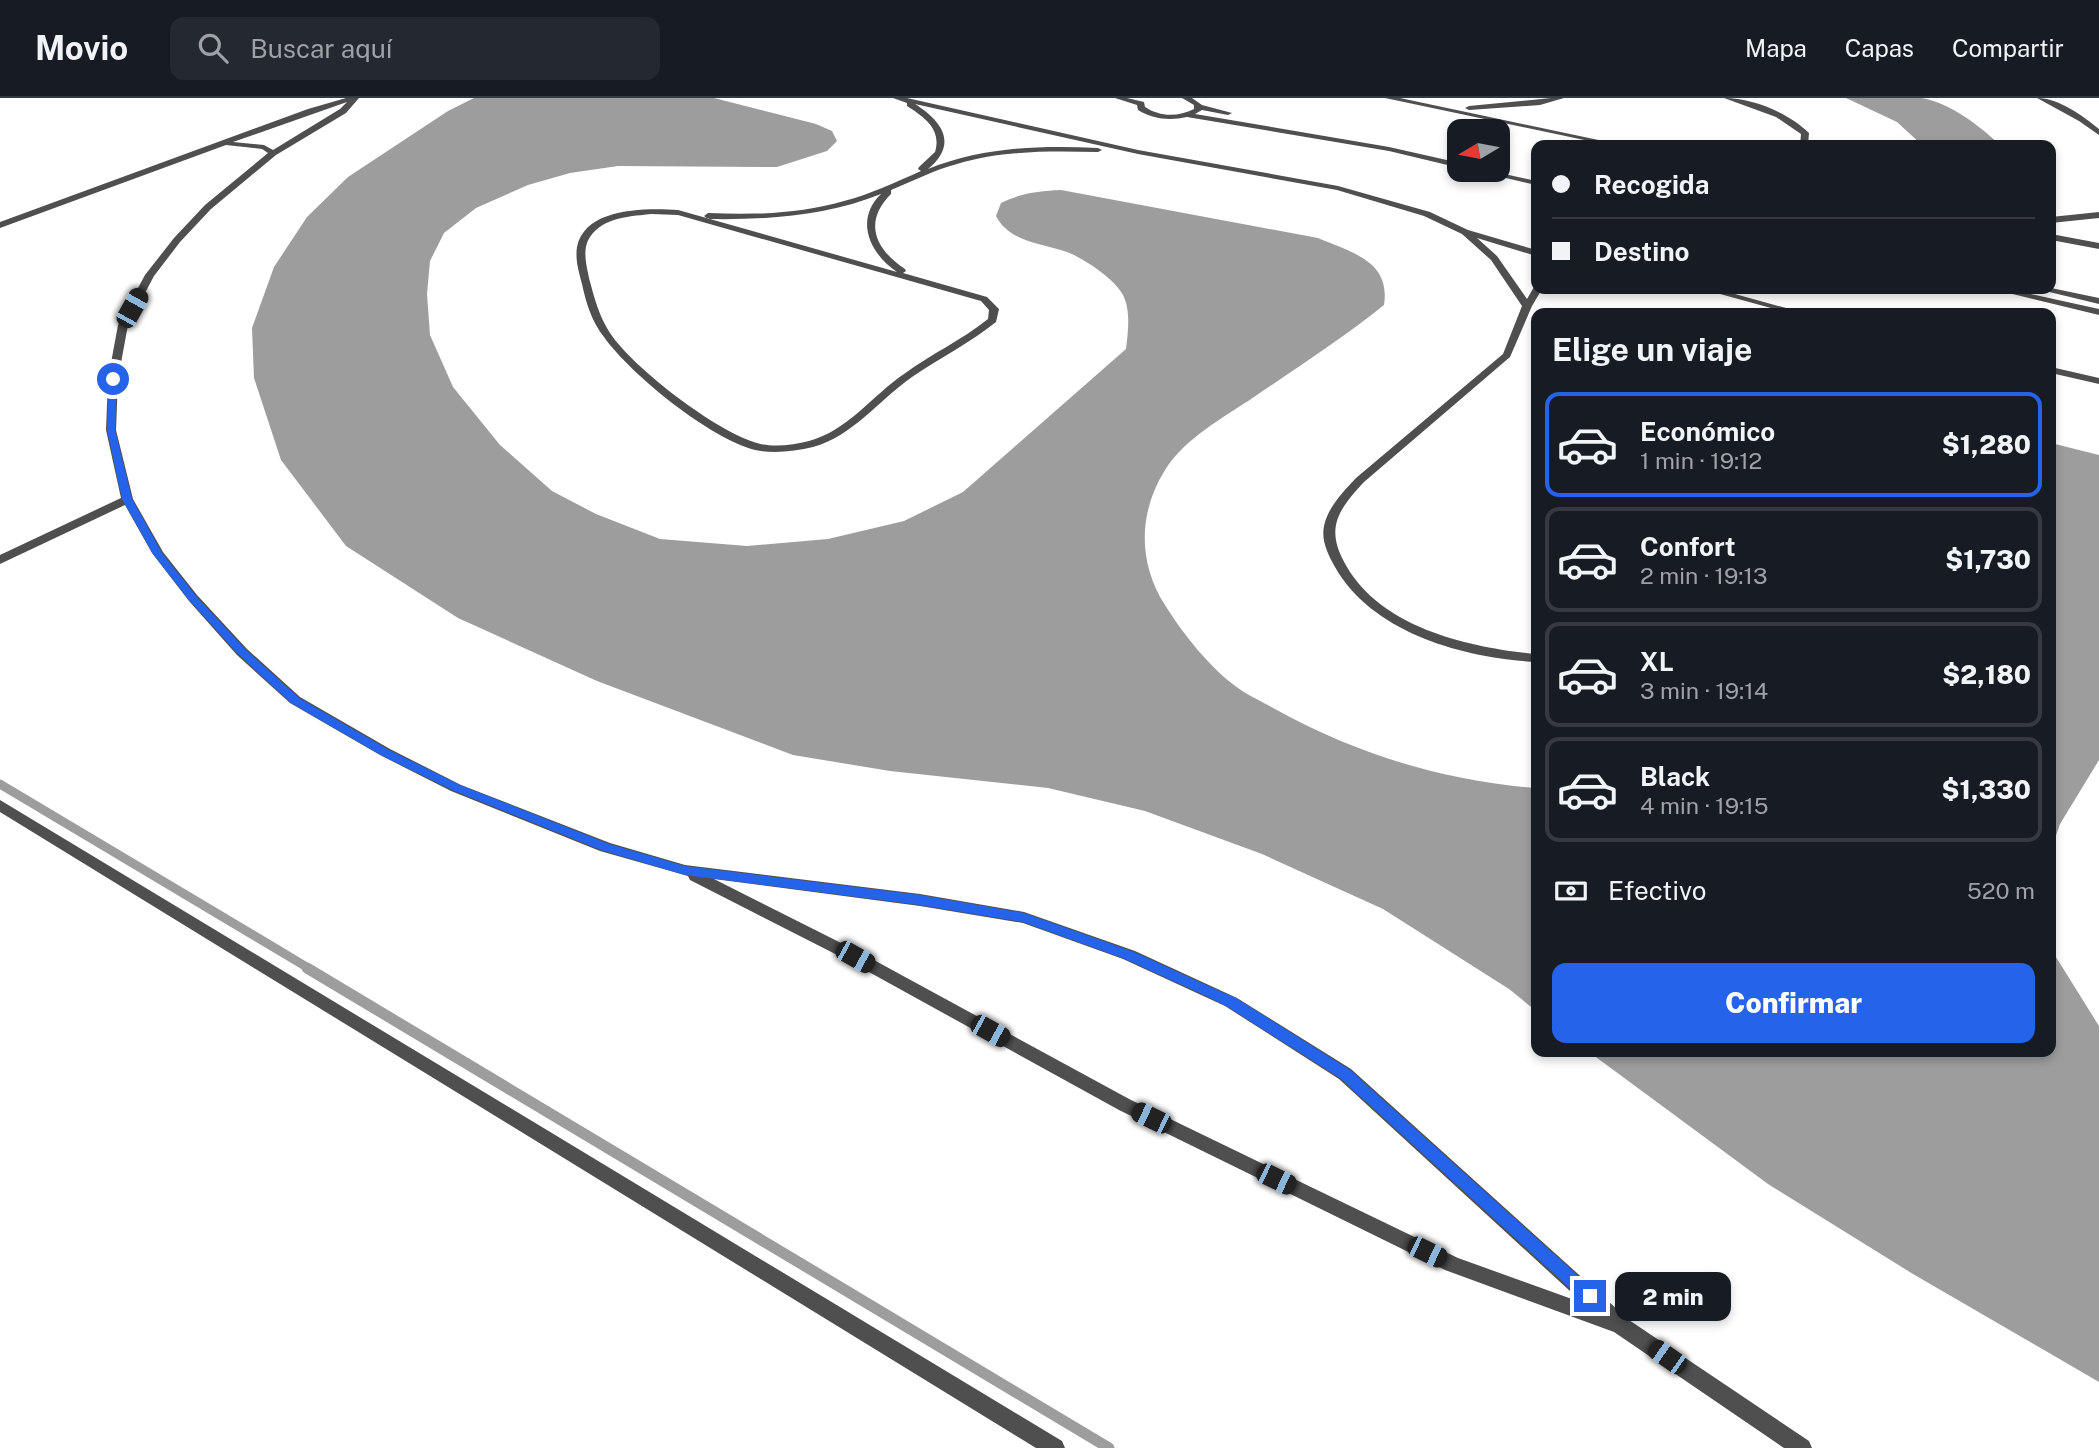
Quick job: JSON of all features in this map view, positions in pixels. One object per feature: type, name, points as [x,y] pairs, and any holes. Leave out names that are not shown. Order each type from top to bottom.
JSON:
[{"type":"street","points":[[0,225],[220,144],[355,98],[343,111],[272,152],[208,207],[177,240],[150,275],[123,325],[113,379],[111,430],[127,499],[158,554],[242,652],[295,700],[385,752],[456,788],[605,847],[685,870],[920,900],[1024,918],[1129,955],[1231,1002],[1345,1074],[1622,1326],[1802,1448]]},
{"type":"street","points":[[1119,98],[1142,104],[1150,99]]},
{"type":"street","points":[[1186,98],[1199,105],[1447,154]]},
{"type":"street","points":[[1186,115],[1198,110],[1199,105],[1207,98]]},
{"type":"street","points":[[1389,98],[1497,119]]},
{"type":"street","points":[[1450,109],[1540,103],[1560,98]]},
{"type":"street","points":[[1727,98],[1779,114],[1795,123],[1805,133],[1804,140]]},
{"type":"street","points":[[2041,98],[2082,119],[2099,133]]},
{"type":"street","points":[[900,99],[1138,152],[1338,188],[1427,214],[1465,232],[1531,252]]},
{"type":"street","points":[[900,99],[924,112],[938,128],[943,142],[942,151],[930,164],[877,200],[871,215],[869,233],[877,249],[892,266],[916,278]]},
{"type":"street","points":[[1142,104],[1142,108],[1151,114],[1168,117],[1186,115],[1389,149],[1447,163]]},
{"type":"street","points":[[1497,106],[1495,111],[1501,119]]},
{"type":"street","points":[[1510,122],[1595,140]]},
{"type":"street","points":[[220,144],[264,147],[272,152]]},
{"type":"street","points":[[678,213],[916,278],[984,299],[994,309],[993,320],[979,332],[895,384],[839,434],[796,447],[756,447],[739,440],[683,405],[640,371],[607,336],[589,297],[580,260],[587,234],[598,224],[614,217],[652,211],[734,217],[840,205],[943,164],[990,154],[1074,149],[1138,152]]},
{"type":"street","points":[[1510,169],[1531,174]]},
{"type":"street","points":[[1510,177],[1531,182]]},
{"type":"street","points":[[2056,219],[2099,215]]},
{"type":"street","points":[[1465,232],[1494,258],[1527,306]]},
{"type":"street","points":[[2056,238],[2099,246]]},
{"type":"street","points":[[2056,292],[2099,301]]},
{"type":"street","points":[[1531,657],[1468,647],[1426,633],[1389,615],[1359,594],[1339,568],[1329,544],[1330,524],[1341,500],[1400,444],[1507,355],[1534,294]]},
{"type":"street","points":[[1729,294],[1781,308]]},
{"type":"street","points":[[2019,294],[2099,312]]},
{"type":"street","points":[[2056,373],[2099,381]]},
{"type":"street","points":[[0,560],[127,499]]},
{"type":"street","points":[[0,805],[1055,1448]]},
{"type":"street","points":[[685,870],[855,957],[1125,1105],[1452,1264],[1622,1326]]},
{"type":"shaded area","points":[[474,98],[714,98],[816,124],[832,131],[837,141],[827,151],[777,167],[618,166],[570,173],[528,185],[476,208],[444,233],[430,261],[427,294],[430,335],[453,387],[500,445],[552,491],[596,514],[660,539],[747,546],[828,539],[904,521],[963,492],[1126,349],[1128,315],[1126,301],[1119,289],[1098,270],[1074,255],[1027,240],[1009,231],[996,216],[1001,203],[1008,200],[1030,193],[1061,190],[1318,238],[1366,260],[1381,278],[1385,290],[1384,305],[1320,352],[1205,429],[1183,448],[1165,470],[1150,503],[1146,521],[1146,555],[1156,589],[1189,639],[1217,671],[1251,696],[1337,739],[1401,763],[1468,779],[1531,787],[1531,1007],[1509,989],[1383,909],[1262,854],[1145,811],[1048,788],[890,771],[793,755],[597,681],[458,618],[346,546],[281,460],[254,378],[252,328],[274,267],[307,217],[348,177],[448,111]]},
{"type":"shaded area","points":[[1846,98],[1922,98],[1933,101],[1964,116],[1994,140],[1917,140],[1897,122]]},
{"type":"shaded area","points":[[2056,444],[2099,455],[2099,760],[2060,824],[2056,836]]},
{"type":"shaded area","points":[[2056,957],[2099,1026],[2099,1382],[1913,1274],[1768,1184],[1596,1057],[2056,1057]]},
{"type":"waterway","points":[[0,784],[310,969]]},
{"type":"waterway","points":[[307,968],[1109,1448]]},
{"type":"route","points":[[113,379],[111,430],[127,499],[158,554],[242,652],[295,700],[385,752],[456,788],[605,847],[685,870],[920,900],[1024,918],[1129,955],[1231,1002],[1345,1074],[1590,1296]]}]
